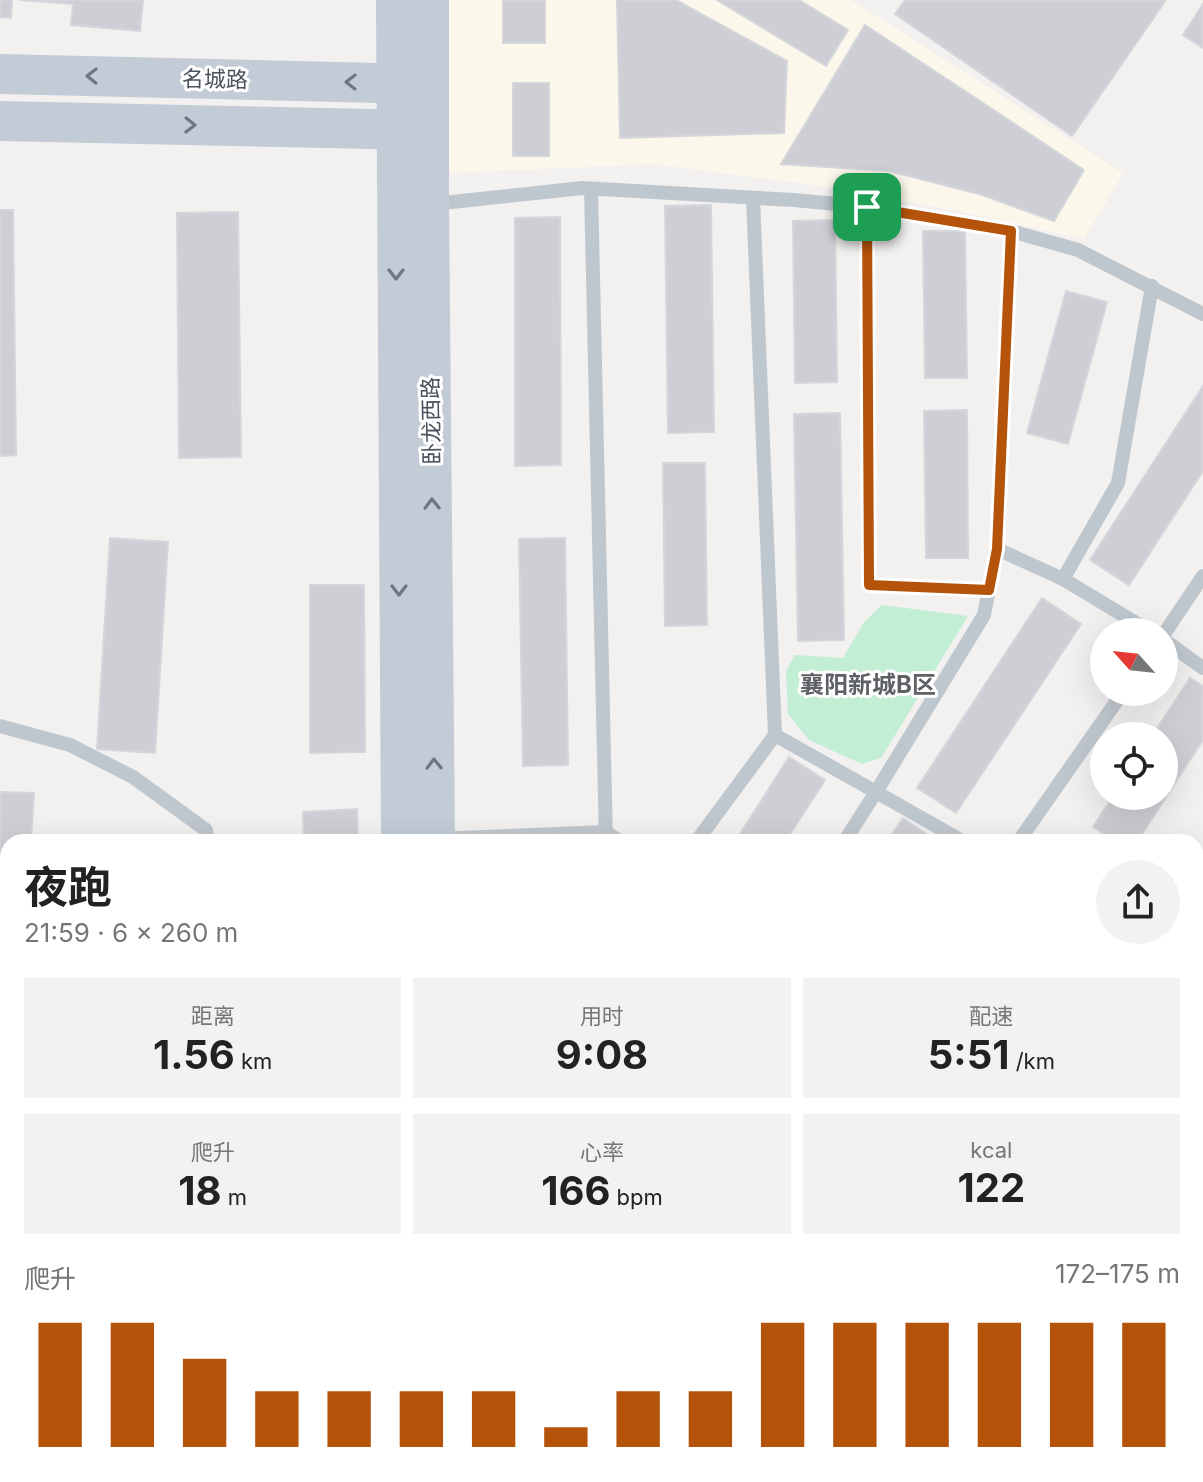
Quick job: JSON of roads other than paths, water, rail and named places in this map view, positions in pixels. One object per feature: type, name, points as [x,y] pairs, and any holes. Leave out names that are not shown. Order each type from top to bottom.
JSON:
[{"type":"main road","name":"卧龙西路","points":[[396,0],[413,84]]},
{"type":"main road","name":"卧龙西路","points":[[418,834],[412,130],[413,84],[429,0]]},
{"type":"main road","name":"名城路","points":[[0,74],[413,84]]},
{"type":"main road","points":[[0,121],[412,130]]},
{"type":"lane","points":[[412,206],[582,188],[867,207],[1011,231],[1078,250],[1203,314]]},
{"type":"lane","points":[[591,189],[606,834]]},
{"type":"lane","points":[[702,834],[775,735],[753,198]]},
{"type":"lane","points":[[867,207],[869,585],[989,590]]},
{"type":"lane","points":[[849,834],[984,615],[997,549],[1011,231]]},
{"type":"lane","points":[[1063,579],[1118,483],[1152,286]]},
{"type":"lane","points":[[997,549],[1063,579],[1128,618]]},
{"type":"lane","points":[[1176,618],[1203,576]]},
{"type":"lane","points":[[1178,648],[1203,668]]},
{"type":"lane","points":[[1024,834],[1113,706]]},
{"type":"lane","points":[[0,726],[70,745],[133,777],[206,830],[207,834]]},
{"type":"lane","points":[[775,735],[950,834]]},
{"type":"district","name":"襄阳新城B区","points":[[868,685]]}]
